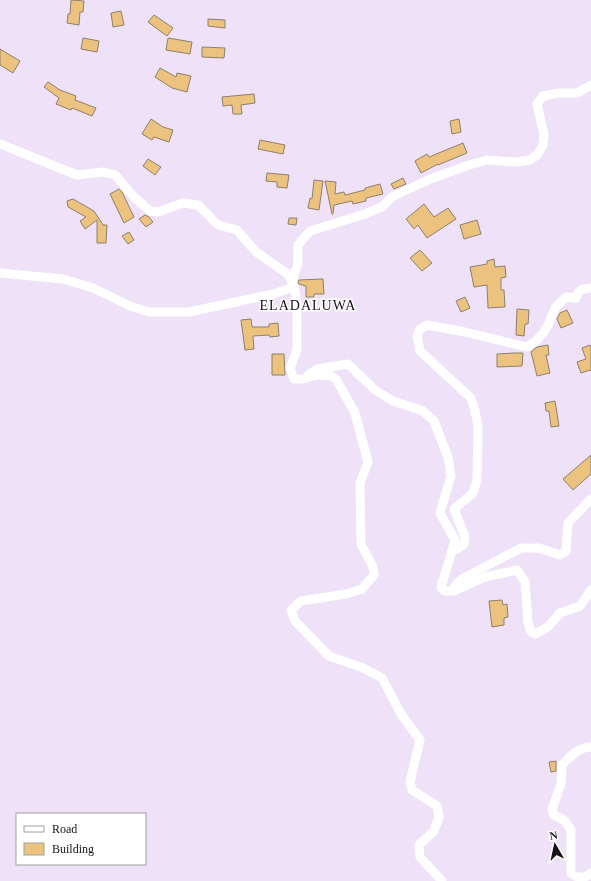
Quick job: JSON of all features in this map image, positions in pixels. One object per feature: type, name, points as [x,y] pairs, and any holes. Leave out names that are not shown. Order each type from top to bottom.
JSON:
[{"type":"street","points":[[293,285],[298,263],[298,245],[310,231],[365,214],[382,207],[392,196],[428,180],[466,166],[487,160],[515,162],[530,160],[536,155],[543,145],[544,135],[537,104],[543,96],[559,93],[577,93],[591,85]]},
{"type":"street","points":[[0,144],[77,175],[104,172],[115,175],[134,197],[150,211],[158,212],[183,204],[198,205],[218,225],[237,230],[256,252],[289,275],[297,301],[297,350],[290,368],[294,379],[303,379],[317,375],[331,376],[336,379],[355,413],[368,462],[360,483],[360,544],[373,566],[374,575],[362,589],[346,594],[301,601],[291,610],[295,621],[329,656],[363,668],[382,678],[401,714],[420,740],[410,782],[412,790],[437,806],[440,817],[434,831],[420,845],[420,857],[442,881]]},
{"type":"street","points":[[0,273],[63,279],[93,288],[130,306],[148,312],[189,312],[273,294],[293,285]]},
{"type":"street","points":[[452,551],[464,544],[465,537],[454,509],[473,493],[477,480],[478,426],[471,398],[420,351],[418,336],[420,329],[427,325],[465,332],[527,347],[536,342],[540,337],[548,325],[555,308],[566,297],[576,298],[578,292],[583,289],[591,288]]},
{"type":"street","points":[[303,379],[317,369],[348,364],[375,390],[393,401],[423,411],[434,421],[448,456],[452,476],[440,513],[455,540],[441,587],[445,591],[454,591],[485,577],[517,570],[526,582],[528,623],[531,632],[535,634],[548,627],[560,613],[580,606],[591,590]]},
{"type":"street","points":[[454,591],[455,586],[462,579],[521,548],[539,548],[560,554],[566,551],[568,523],[591,500]]},
{"type":"street","points":[[591,747],[584,747],[573,753],[562,765],[561,784],[552,809],[554,815],[565,820],[571,830],[571,873],[577,877],[585,877],[591,873]]},
{"type":"building","points":[[71,0],[84,1],[83,12],[80,12],[79,25],[67,23],[68,14],[70,14]]},
{"type":"building","points":[[121,11],[124,25],[113,27],[111,13]]},
{"type":"building","points":[[154,15],[173,28],[167,36],[148,22]]},
{"type":"building","points":[[208,19],[225,20],[225,28],[208,26]]},
{"type":"building","points":[[83,38],[99,41],[97,52],[81,49]]},
{"type":"building","points":[[168,38],[192,42],[190,54],[166,50]]},
{"type":"building","points":[[202,47],[225,48],[224,58],[202,57]]},
{"type":"building","points":[[0,49],[20,61],[13,73],[0,65]]},
{"type":"building","points":[[160,68],[176,77],[177,73],[191,76],[187,92],[172,88],[155,77]]},
{"type":"building","points":[[48,82],[60,90],[76,96],[75,100],[96,108],[92,116],[72,108],[71,110],[56,104],[59,98],[44,87]]},
{"type":"building","points":[[254,94],[255,103],[241,105],[242,114],[233,114],[232,105],[223,106],[222,97]]},
{"type":"building","points":[[151,119],[163,127],[173,130],[169,142],[154,137],[152,140],[142,134]]},
{"type":"building","points":[[459,119],[461,132],[452,134],[450,121]]},
{"type":"building","points":[[260,140],[285,145],[283,154],[258,149]]},
{"type":"building","points":[[463,143],[467,153],[438,164],[421,173],[415,161],[427,154],[429,157]]},
{"type":"building","points":[[148,159],[161,167],[155,175],[143,166]]},
{"type":"building","points":[[267,173],[289,175],[287,188],[277,187],[277,182],[266,181]]},
{"type":"building","points":[[403,178],[406,184],[394,189],[391,184]]},
{"type":"building","points":[[314,180],[323,181],[319,210],[308,208],[310,198],[312,199]]},
{"type":"building","points":[[325,181],[336,182],[335,194],[344,192],[345,195],[365,190],[365,188],[380,184],[383,194],[366,198],[366,201],[353,204],[352,201],[334,205],[332,214]]},
{"type":"building","points":[[119,189],[122,192],[134,217],[124,223],[110,194]]},
{"type":"building","points":[[73,199],[94,211],[103,225],[107,225],[106,243],[97,243],[97,220],[85,229],[80,221],[86,217],[68,207],[67,201]]},
{"type":"building","points":[[424,204],[434,217],[448,208],[456,219],[427,238],[418,225],[414,229],[406,219]]},
{"type":"building","points":[[145,215],[153,222],[146,227],[139,219]]},
{"type":"building","points":[[289,218],[297,218],[296,225],[288,224]]},
{"type":"building","points":[[477,220],[481,234],[464,239],[460,225]]},
{"type":"building","points":[[129,232],[134,240],[128,244],[122,236]]},
{"type":"building","points":[[420,250],[432,263],[422,271],[410,258]]},
{"type":"building","points":[[494,259],[495,267],[505,266],[506,277],[501,278],[501,290],[504,290],[505,307],[488,308],[487,285],[474,287],[470,267],[487,264],[487,261]]},
{"type":"building","points":[[323,279],[324,294],[314,294],[314,297],[306,297],[306,286],[299,284],[298,282],[299,280]]},
{"type":"building","points":[[465,297],[470,308],[461,312],[456,301]]},
{"type":"building","points":[[517,309],[529,310],[528,324],[525,324],[524,336],[516,335]]},
{"type":"building","points":[[567,310],[573,323],[561,328],[557,319],[560,313]]},
{"type":"building","points":[[251,319],[252,327],[269,327],[269,324],[278,323],[279,336],[253,336],[254,349],[245,350],[241,320]]},
{"type":"building","points":[[548,345],[549,355],[546,355],[550,373],[537,376],[531,352],[537,347]]},
{"type":"building","points":[[590,345],[591,371],[581,373],[577,362],[586,359],[582,348]]},
{"type":"building","points":[[523,353],[522,366],[497,367],[497,354]]},
{"type":"building","points":[[272,354],[284,354],[285,375],[272,375]]},
{"type":"building","points":[[555,401],[559,426],[551,427],[549,411],[546,411],[545,403]]},
{"type":"building","points":[[591,455],[591,474],[573,490],[563,479]]},
{"type":"building","points":[[502,600],[503,605],[507,604],[508,617],[504,618],[504,625],[492,627],[489,601]]},
{"type":"building","points":[[556,761],[556,771],[551,772],[549,762]]},
{"type":"district","name":"ELADALUWA","points":[[308,305]]}]
